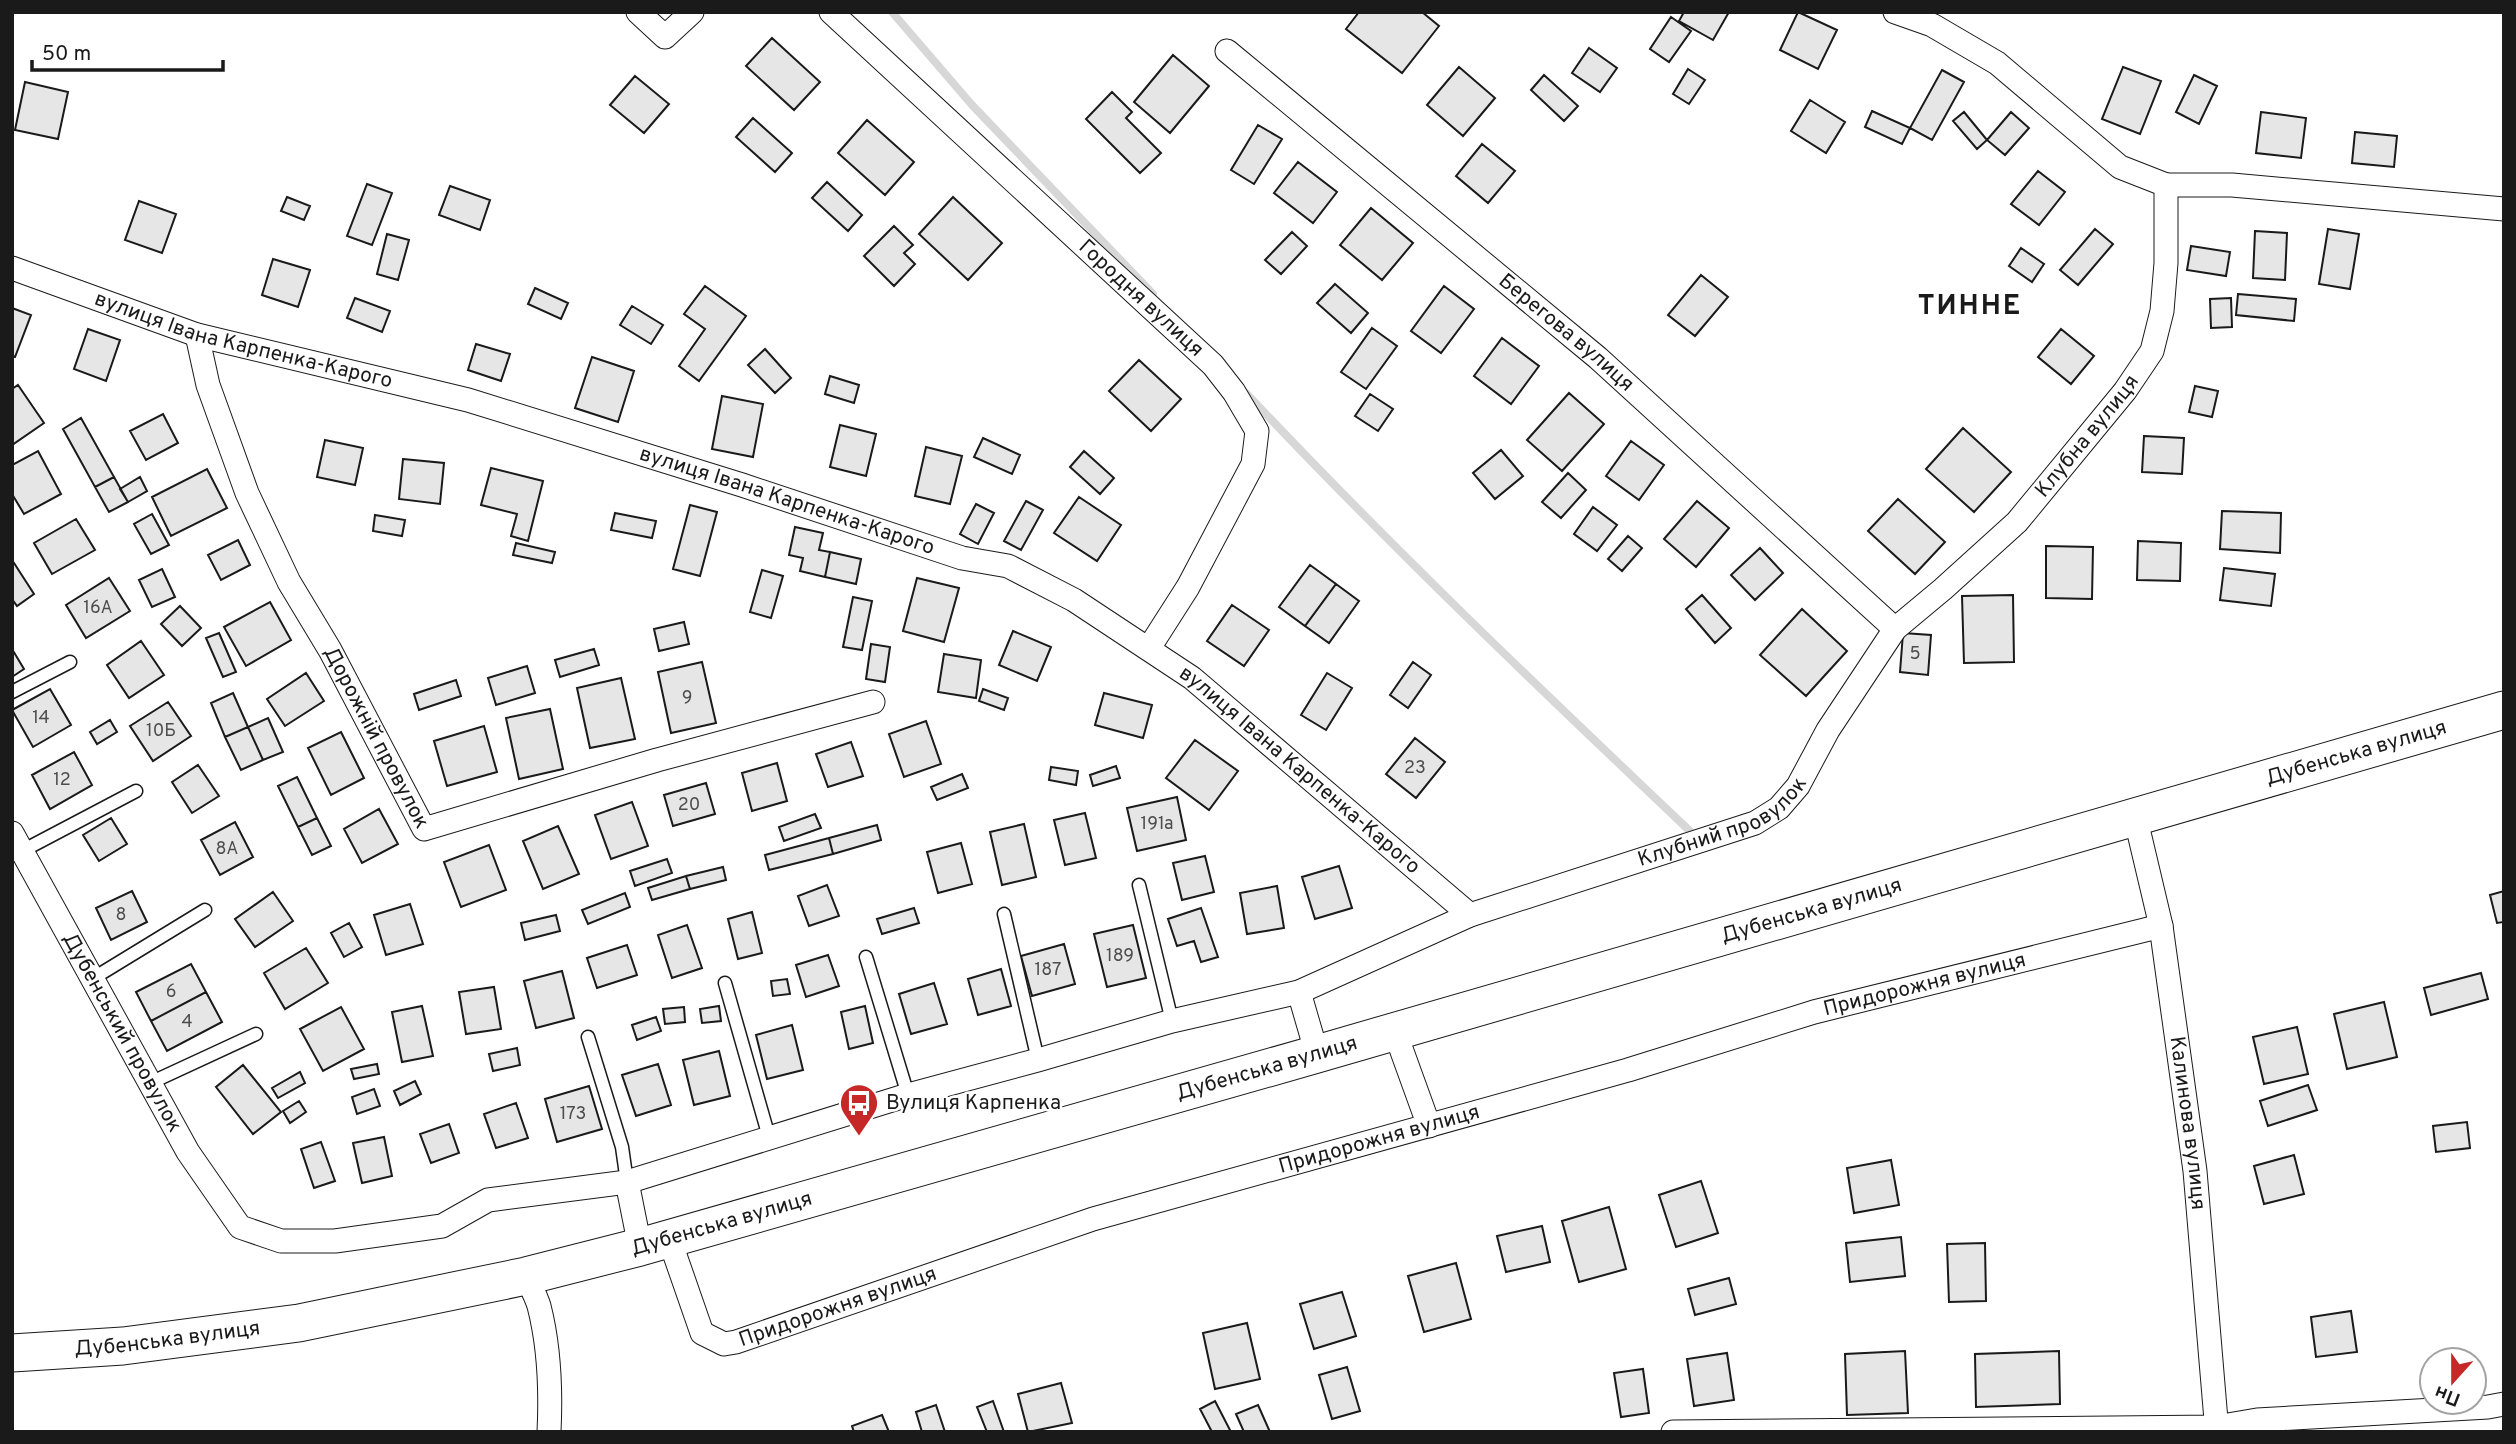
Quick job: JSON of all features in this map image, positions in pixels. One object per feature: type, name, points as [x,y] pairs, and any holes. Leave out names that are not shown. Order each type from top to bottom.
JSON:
[{"type":"main road","name":"Дубенська вулиця","points":[[12,1353],[123,1346],[299,1323],[526,1276],[654,1243],[1395,1032],[2504,710]]},
{"type":"street","points":[[638,12],[664,37],[692,12]]},
{"type":"street","name":"Городня вулиця","points":[[831,12],[1213,365],[1234,392],[1257,431],[1253,464],[1188,587],[1149,648]]},
{"type":"street","points":[[1895,12],[1932,25],[1997,63],[2120,167],[2166,185],[2232,185],[2504,209]]},
{"type":"street","name":"Берегова вулиця","points":[[1227,51],[1598,358],[1895,629]]},
{"type":"street","name":"Клубна вулиця","points":[[1895,629],[2017,522],[2125,391],[2152,351],[2162,311],[2166,263],[2166,185]]},
{"type":"street","name":"вулиця Івана Карпенка-Карого","points":[[12,268],[197,335],[468,400],[742,485],[962,558],[1008,566],[1074,600],[1192,678],[1470,915]]},
{"type":"street","name":"Дорожній провулок","points":[[197,335],[208,385],[247,493],[289,582],[330,650],[424,829],[657,760],[873,702]]},
{"type":"street","name":"Клубний провулок","points":[[240,1227],[281,1241],[335,1241],[442,1226],[488,1199],[627,1182],[908,1095],[1172,1021],[1299,992],[1470,915],[1755,823],[1779,808],[1798,786],[1828,730],[1895,629]]},
{"type":"street","name":"Калинова вулиця","points":[[2134,816],[2161,926],[2195,1171],[2216,1429]]},
{"type":"street","name":"Дубенський провулок","points":[[17,842],[188,1152],[240,1227]]},
{"type":"street","name":"Придорожня вулиця","points":[[627,1182],[654,1243],[702,1333],[716,1342],[736,1342],[1093,1219],[1628,1070],[1814,1012],[2161,926]]},
{"type":"street","points":[[1299,992],[1317,1054]]},
{"type":"street","points":[[1395,1032],[1429,1126]]},
{"type":"street","points":[[526,1276],[538,1306],[545,1343],[549,1432]]},
{"type":"street","points":[[1673,1432],[2216,1429],[2257,1420],[2504,1404]]},
{"type":"lane","points":[[12,692],[70,662]]},
{"type":"lane","points":[[17,842],[136,790]]},
{"type":"lane","points":[[1139,885],[1172,1021]]},
{"type":"lane","points":[[92,979],[205,910]]},
{"type":"lane","points":[[1004,914],[1038,1060]]},
{"type":"lane","points":[[866,957],[908,1095]]},
{"type":"lane","points":[[725,983],[769,1137]]},
{"type":"lane","points":[[150,1083],[256,1034]]},
{"type":"lane","points":[[589,1037],[622,1147],[627,1182]]},
{"type":"building","points":[[1359,12],[1422,12],[1439,26],[1402,73],[1346,29]]},
{"type":"building","points":[[1684,12],[1729,12],[1713,40],[1679,21]]},
{"type":"building","points":[[1798,12],[1837,30],[1818,69],[1780,50]]},
{"type":"building","points":[[1671,17],[1691,31],[1669,62],[1650,49]]},
{"type":"building","points":[[772,38],[820,82],[794,110],[746,66]]},
{"type":"building","points":[[1589,48],[1617,68],[1600,92],[1572,73]]},
{"type":"building","points":[[1173,55],[1209,86],[1170,133],[1134,102]]},
{"type":"building","points":[[1459,67],[1495,98],[1463,136],[1427,105]]},
{"type":"building","points":[[2123,67],[2161,81],[2140,134],[2102,119]]},
{"type":"building","points":[[1688,69],[1705,80],[1689,104],[1673,94]]},
{"type":"building","points":[[1942,70],[1964,82],[1932,140],[1910,128]]},
{"type":"building","points":[[1544,75],[1578,106],[1564,121],[1531,90]]},
{"type":"building","points":[[2194,75],[2217,86],[2199,124],[2176,112]]},
{"type":"building","points":[[635,76],[669,104],[644,133],[610,105]]},
{"type":"building","points":[[25,82],[68,92],[58,139],[15,130]]},
{"type":"building","points":[[1112,92],[1132,112],[1126,118],[1161,153],[1140,173],[1086,119]]},
{"type":"building","points":[[1810,100],[1845,122],[1826,153],[1791,131]]},
{"type":"building","points":[[1872,111],[1910,128],[1902,144],[1865,127]]},
{"type":"building","points":[[1964,112],[1987,140],[1977,149],[1953,121]]},
{"type":"building","points":[[2011,112],[2029,128],[2005,155],[1987,140]]},
{"type":"building","points":[[2261,112],[2306,118],[2301,158],[2256,153]]},
{"type":"building","points":[[753,118],[792,153],[775,172],[736,137]]},
{"type":"building","points":[[867,120],[914,162],[885,195],[838,153]]},
{"type":"building","points":[[1258,125],[1282,139],[1254,184],[1231,170]]},
{"type":"building","points":[[2355,132],[2397,136],[2394,167],[2352,163]]},
{"type":"building","points":[[1482,144],[1515,171],[1488,203],[1456,176]]},
{"type":"building","points":[[1298,162],[1337,192],[1313,223],[1274,193]]},
{"type":"building","points":[[2038,171],[2065,192],[2039,225],[2011,204]]},
{"type":"building","points":[[827,182],[862,215],[848,231],[812,198]]},
{"type":"building","points":[[367,184],[392,193],[372,245],[347,236]]},
{"type":"building","points":[[450,186],[490,200],[480,230],[439,215]]},
{"type":"building","points":[[287,197],[310,206],[304,220],[281,211]]},
{"type":"building","points":[[953,197],[1002,243],[968,280],[919,234]]},
{"type":"building","points":[[139,201],[176,214],[162,253],[125,240]]},
{"type":"building","points":[[1371,208],[1413,243],[1382,280],[1340,245]]},
{"type":"building","points":[[894,226],[913,245],[904,253],[915,264],[894,286],[864,256]]},
{"type":"building","points":[[2095,229],[2113,244],[2078,285],[2060,270]]},
{"type":"building","points":[[2328,229],[2359,234],[2350,289],[2319,284]]},
{"type":"building","points":[[2255,231],[2287,233],[2285,280],[2253,278]]},
{"type":"building","points":[[1292,232],[1307,246],[1281,274],[1265,260]]},
{"type":"building","points":[[387,234],[409,240],[398,280],[377,274]]},
{"type":"building","points":[[2191,246],[2230,252],[2226,276],[2187,270]]},
{"type":"building","points":[[2021,248],[2044,264],[2032,282],[2009,266]]},
{"type":"building","points":[[273,259],[310,270],[298,307],[262,295]]},
{"type":"building","points":[[1701,275],[1728,297],[1695,336],[1668,315]]},
{"type":"building","points":[[1335,284],[1368,313],[1351,333],[1317,303]]},
{"type":"building","points":[[705,286],[746,316],[699,381],[679,366],[705,329],[684,314]]},
{"type":"building","points":[[1444,286],[1474,309],[1441,353],[1411,331]]},
{"type":"building","points":[[535,288],[568,303],[561,319],[528,304]]},
{"type":"building","points":[[2238,294],[2296,299],[2294,321],[2236,315]]},
{"type":"building","points":[[355,298],[390,311],[382,332],[347,318]]},
{"type":"building","points":[[2231,298],[2232,327],[2211,328],[2210,299]]},
{"type":"building","points":[[632,306],[663,325],[651,344],[620,325]]},
{"type":"building","points":[[12,308],[31,315],[15,357],[12,356]]},
{"type":"building","points":[[1372,328],[1397,346],[1366,389],[1341,372]]},
{"type":"building","points":[[88,329],[120,340],[106,381],[74,369]]},
{"type":"building","points":[[2061,329],[2094,356],[2071,384],[2038,357]]},
{"type":"building","points":[[1502,338],[1539,366],[1511,404],[1474,376]]},
{"type":"building","points":[[476,344],[510,354],[501,381],[468,370]]},
{"type":"building","points":[[765,349],[791,378],[775,393],[748,365]]},
{"type":"building","points":[[592,357],[634,371],[618,422],[575,408]]},
{"type":"building","points":[[1139,360],[1181,399],[1151,431],[1109,391]]},
{"type":"building","points":[[830,376],[859,385],[854,403],[825,394]]},
{"type":"building","points":[[18,385],[44,423],[12,445],[12,389]]},
{"type":"building","points":[[2195,386],[2218,391],[2212,417],[2189,412]]},
{"type":"building","points":[[1569,393],[1604,424],[1562,471],[1527,440]]},
{"type":"building","points":[[1370,394],[1393,409],[1378,431],[1355,416]]},
{"type":"building","points":[[722,396],[763,404],[753,457],[712,449]]},
{"type":"building","points":[[163,414],[178,443],[146,460],[130,431]]},
{"type":"building","points":[[81,418],[114,477],[95,487],[63,429]]},
{"type":"building","points":[[840,425],[876,434],[866,476],[830,467]]},
{"type":"building","points":[[1963,428],[2011,472],[1974,512],[1926,469]]},
{"type":"building","points":[[2144,436],[2184,438],[2182,474],[2142,472]]},
{"type":"building","points":[[983,438],[1020,455],[1012,474],[974,457]]},
{"type":"building","points":[[325,440],[363,448],[355,485],[317,477]]},
{"type":"building","points":[[1631,441],[1664,465],[1639,500],[1606,476]]},
{"type":"building","points":[[926,447],[962,456],[950,504],[915,496]]},
{"type":"building","points":[[1501,450],[1523,476],[1495,499],[1473,473]]},
{"type":"building","points":[[38,451],[61,494],[24,514],[12,494],[12,465]]},
{"type":"building","points":[[1084,451],[1114,478],[1100,494],[1070,467]]},
{"type":"building","points":[[403,459],[444,463],[440,504],[399,499]]},
{"type":"building","points":[[491,468],[543,481],[528,541],[511,536],[517,514],[481,505]]},
{"type":"building","points":[[207,469],[227,508],[171,536],[152,497]]},
{"type":"building","points":[[1568,473],[1586,490],[1561,518],[1542,502]]},
{"type":"building","points":[[114,477],[128,502],[109,512],[95,487]]},
{"type":"building","points":[[140,477],[147,491],[128,502],[120,489]]},
{"type":"building","points":[[1079,497],[1121,525],[1097,561],[1054,533]]},
{"type":"building","points":[[1898,499],[1945,542],[1915,574],[1868,531]]},
{"type":"building","points":[[1026,501],[1043,510],[1021,550],[1004,541]]},
{"type":"building","points":[[1697,501],[1729,528],[1696,567],[1664,539]]},
{"type":"building","points":[[976,504],[994,513],[978,544],[960,534]]},
{"type":"building","points":[[690,505],[717,512],[700,576],[673,569]]},
{"type":"building","points":[[1593,507],[1617,525],[1597,551],[1574,534]]},
{"type":"building","points":[[2222,511],[2281,513],[2280,553],[2220,549]]},
{"type":"building","points":[[615,513],[656,521],[652,538],[611,530]]},
{"type":"building","points":[[152,514],[169,545],[151,554],[134,524]]},
{"type":"building","points":[[375,515],[405,520],[402,536],[373,531]]},
{"type":"building","points":[[76,519],[95,550],[52,574],[34,543]]},
{"type":"building","points":[[795,527],[823,533],[819,550],[830,552],[825,577],[800,571],[803,558],[789,555]]},
{"type":"building","points":[[1628,536],[1642,548],[1622,571],[1608,559]]},
{"type":"building","points":[[238,540],[250,565],[221,580],[208,555]]},
{"type":"building","points":[[2138,541],[2181,543],[2180,581],[2137,580]]},
{"type":"building","points":[[516,543],[555,552],[552,563],[513,555]]},
{"type":"building","points":[[2046,546],[2093,547],[2092,599],[2046,598]]},
{"type":"building","points":[[1760,548],[1783,573],[1755,600],[1731,575]]},
{"type":"building","points":[[830,552],[861,559],[856,584],[825,577]]},
{"type":"building","points":[[14,563],[34,594],[17,606],[12,599]]},
{"type":"building","points":[[1310,565],[1336,584],[1305,626],[1279,607]]},
{"type":"building","points":[[2224,568],[2275,574],[2271,606],[2220,600]]},
{"type":"building","points":[[162,569],[175,597],[152,607],[139,580]]},
{"type":"building","points":[[762,570],[783,576],[771,618],[750,612]]},
{"type":"building","points":[[109,578],[130,611],[86,638],[66,605]]},
{"type":"building","points":[[917,578],[959,588],[944,642],[903,631]]},
{"type":"building","points":[[1336,584],[1359,601],[1329,643],[1305,626]]},
{"type":"building","points":[[1702,595],[1731,628],[1715,643],[1686,609]]},
{"type":"building","points":[[2013,595],[2014,662],[1964,663],[1962,596]]},
{"type":"building","points":[[853,597],[872,601],[862,650],[843,647]]},
{"type":"building","points":[[270,602],[291,640],[246,666],[224,627]]},
{"type":"building","points":[[1232,605],[1269,630],[1244,666],[1207,641]]},
{"type":"building","points":[[180,606],[201,628],[182,646],[161,624]]},
{"type":"building","points":[[1802,609],[1847,651],[1806,696],[1760,655]]},
{"type":"building","points":[[684,622],[689,644],[659,651],[654,629]]},
{"type":"building","points":[[1013,631],[1051,647],[1037,681],[999,665]]},
{"type":"building","points":[[219,633],[236,672],[223,677],[206,638]]},
{"type":"building","points":[[1903,633],[1931,635],[1928,675],[1900,672]]},
{"type":"building","points":[[141,641],[164,675],[129,698],[107,665]]},
{"type":"building","points":[[871,644],[890,647],[885,682],[866,679]]},
{"type":"building","points":[[12,649],[24,669],[12,677]]},
{"type":"building","points":[[594,649],[599,665],[560,677],[555,660]]},
{"type":"building","points":[[944,654],[981,660],[976,698],[938,692]]},
{"type":"building","points":[[702,662],[716,723],[671,733],[658,672]]},
{"type":"building","points":[[1413,662],[1431,675],[1408,708],[1390,695]]},
{"type":"building","points":[[527,666],[535,693],[496,705],[488,678]]},
{"type":"building","points":[[306,673],[324,701],[285,726],[267,699]]},
{"type":"building","points":[[1327,673],[1352,688],[1326,730],[1301,715]]},
{"type":"building","points":[[621,678],[635,739],[590,748],[577,688]]},
{"type":"building","points":[[456,680],[461,696],[419,710],[414,694]]},
{"type":"building","points":[[50,689],[71,725],[33,747],[12,710]]},
{"type":"building","points":[[983,689],[1008,698],[1004,710],[979,701]]},
{"type":"building","points":[[233,693],[248,727],[225,737],[211,703]]},
{"type":"building","points":[[1104,693],[1152,705],[1143,738],[1095,725]]},
{"type":"building","points":[[168,702],[191,736],[153,761],[130,726]]},
{"type":"building","points":[[550,709],[563,769],[519,779],[506,718]]},
{"type":"building","points":[[268,718],[283,752],[263,760],[248,727]]},
{"type":"building","points":[[110,720],[117,732],[97,744],[90,732]]},
{"type":"building","points":[[926,721],[941,764],[904,777],[889,734]]},
{"type":"building","points":[[484,726],[497,772],[447,786],[434,741]]},
{"type":"building","points":[[248,727],[263,760],[241,770],[225,737]]},
{"type":"building","points":[[341,732],[364,778],[331,795],[308,748]]},
{"type":"building","points":[[1415,738],[1445,762],[1416,798],[1386,774]]},
{"type":"building","points":[[1195,740],[1238,771],[1209,810],[1166,778]]},
{"type":"building","points":[[851,742],[863,776],[828,787],[816,754]]},
{"type":"building","points":[[74,752],[92,785],[50,809],[32,775]]},
{"type":"building","points":[[777,763],[787,801],[752,811],[742,773]]},
{"type":"building","points":[[198,765],[219,796],[192,813],[172,782]]},
{"type":"building","points":[[1116,766],[1120,778],[1093,786],[1090,775]]},
{"type":"building","points":[[1051,767],[1078,771],[1076,785],[1049,780]]},
{"type":"building","points":[[962,774],[968,788],[937,800],[931,787]]},
{"type":"building","points":[[297,777],[317,818],[298,827],[278,786]]},
{"type":"building","points":[[706,783],[715,814],[673,826],[664,795]]},
{"type":"building","points":[[1177,797],[1186,840],[1137,851],[1127,808]]},
{"type":"building","points":[[632,802],[648,846],[611,859],[595,815]]},
{"type":"building","points":[[379,809],[398,844],[362,863],[344,829]]},
{"type":"building","points":[[1085,813],[1096,858],[1065,865],[1054,820]]},
{"type":"building","points":[[815,814],[821,828],[784,841],[779,827]]},
{"type":"building","points":[[111,818],[127,844],[99,861],[83,835]]},
{"type":"building","points":[[317,818],[331,846],[312,855],[298,827]]},
{"type":"building","points":[[235,822],[253,857],[220,875],[201,840]]},
{"type":"building","points":[[1024,824],[1036,877],[1002,885],[990,832]]},
{"type":"building","points":[[877,825],[881,840],[833,854],[829,838]]},
{"type":"building","points":[[558,826],[579,874],[543,889],[523,841]]},
{"type":"building","points":[[829,838],[833,854],[769,870],[765,855]]},
{"type":"building","points":[[961,843],[972,884],[938,893],[927,852]]},
{"type":"building","points":[[489,845],[506,890],[461,907],[444,862]]},
{"type":"building","points":[[1205,856],[1214,892],[1182,900],[1173,863]]},
{"type":"building","points":[[667,859],[672,873],[635,886],[630,871]]},
{"type":"building","points":[[1339,866],[1352,908],[1315,919],[1302,877]]},
{"type":"building","points":[[723,867],[726,880],[690,889],[686,876]]},
{"type":"building","points":[[686,876],[690,889],[652,900],[648,888]]},
{"type":"building","points":[[827,885],[839,916],[809,926],[798,896]]},
{"type":"building","points":[[1277,886],[1284,928],[1247,934],[1240,893]]},
{"type":"building","points":[[132,891],[147,922],[111,940],[96,908]]},
{"type":"building","points":[[2504,891],[2504,922],[2497,923],[2490,895]]},
{"type":"building","points":[[273,892],[293,921],[255,947],[235,919]]},
{"type":"building","points":[[625,893],[630,907],[588,924],[582,910]]},
{"type":"building","points":[[410,904],[423,944],[386,955],[374,915]]},
{"type":"building","points":[[914,908],[919,923],[882,934],[877,919]]},
{"type":"building","points":[[1201,908],[1218,957],[1201,962],[1194,941],[1177,946],[1168,919]]},
{"type":"building","points":[[752,912],[762,953],[738,959],[728,919]]},
{"type":"building","points":[[556,915],[560,931],[525,940],[521,923]]},
{"type":"building","points":[[349,923],[362,947],[344,957],[331,933]]},
{"type":"building","points":[[687,925],[702,968],[672,978],[658,935]]},
{"type":"building","points":[[1133,925],[1146,978],[1107,987],[1094,934]]},
{"type":"building","points":[[1064,944],[1075,984],[1032,996],[1021,956]]},
{"type":"building","points":[[627,945],[637,975],[597,988],[587,958]]},
{"type":"building","points":[[306,948],[328,983],[285,1009],[264,973]]},
{"type":"building","points":[[828,955],[839,986],[806,997],[796,965]]},
{"type":"building","points":[[191,964],[206,992],[151,1021],[136,992]]},
{"type":"building","points":[[1001,969],[1011,1006],[978,1015],[968,979]]},
{"type":"building","points":[[562,971],[574,1018],[536,1028],[524,981]]},
{"type":"building","points":[[2481,973],[2488,999],[2431,1015],[2424,988]]},
{"type":"building","points":[[787,979],[790,994],[773,996],[771,981]]},
{"type":"building","points":[[934,983],[947,1024],[911,1034],[899,994]]},
{"type":"building","points":[[494,987],[501,1029],[466,1034],[459,992]]},
{"type":"building","points":[[206,992],[222,1022],[167,1051],[151,1021]]},
{"type":"building","points":[[2384,1002],[2397,1057],[2347,1069],[2334,1014]]},
{"type":"building","points":[[422,1006],[433,1056],[402,1062],[392,1012]]},
{"type":"building","points":[[719,1006],[721,1021],[702,1023],[700,1009]]},
{"type":"building","points":[[865,1006],[873,1043],[849,1049],[841,1012]]},
{"type":"building","points":[[341,1007],[364,1049],[323,1071],[300,1029]]},
{"type":"building","points":[[684,1007],[685,1022],[665,1024],[663,1009]]},
{"type":"building","points":[[656,1017],[661,1031],[637,1040],[632,1025]]},
{"type":"building","points":[[792,1025],[803,1070],[767,1079],[756,1035]]},
{"type":"building","points":[[2297,1027],[2308,1074],[2264,1084],[2253,1037]]},
{"type":"building","points":[[517,1048],[520,1065],[493,1071],[489,1054]]},
{"type":"building","points":[[719,1051],[730,1096],[694,1105],[683,1060]]},
{"type":"building","points":[[377,1064],[379,1074],[354,1079],[351,1069]]},
{"type":"building","points":[[658,1064],[671,1105],[636,1116],[622,1075]]},
{"type":"building","points":[[243,1065],[281,1112],[253,1134],[216,1087]]},
{"type":"building","points":[[300,1072],[305,1083],[278,1098],[272,1088]]},
{"type":"building","points":[[415,1081],[421,1094],[400,1105],[394,1091]]},
{"type":"building","points":[[2308,1085],[2317,1110],[2268,1126],[2260,1101]]},
{"type":"building","points":[[589,1086],[602,1129],[557,1142],[545,1099]]},
{"type":"building","points":[[374,1089],[380,1106],[357,1114],[352,1097]]},
{"type":"building","points":[[299,1101],[306,1112],[290,1123],[283,1111]]},
{"type":"building","points":[[516,1103],[528,1138],[496,1148],[484,1114]]},
{"type":"building","points":[[2467,1122],[2470,1148],[2436,1152],[2433,1126]]},
{"type":"building","points":[[449,1124],[459,1153],[431,1163],[420,1134]]},
{"type":"building","points":[[384,1137],[392,1176],[362,1183],[353,1143]]},
{"type":"building","points":[[321,1142],[335,1181],[314,1188],[301,1149]]},
{"type":"building","points":[[2294,1155],[2304,1194],[2264,1204],[2254,1166]]},
{"type":"building","points":[[1891,1160],[1899,1205],[1854,1213],[1847,1168]]},
{"type":"building","points":[[1701,1181],[1718,1233],[1676,1247],[1659,1195]]},
{"type":"building","points":[[1609,1207],[1626,1269],[1579,1282],[1562,1221]]},
{"type":"building","points":[[1542,1226],[1550,1262],[1506,1272],[1497,1236]]},
{"type":"building","points":[[1901,1237],[1905,1276],[1850,1282],[1846,1243]]},
{"type":"building","points":[[1985,1243],[1986,1301],[1949,1302],[1947,1244]]},
{"type":"building","points":[[1456,1263],[1471,1319],[1424,1332],[1408,1276]]},
{"type":"building","points":[[1729,1278],[1736,1304],[1695,1315],[1688,1289]]},
{"type":"building","points":[[1342,1292],[1356,1336],[1314,1349],[1300,1304]]},
{"type":"building","points":[[2351,1311],[2357,1352],[2316,1357],[2311,1317]]},
{"type":"building","points":[[1247,1323],[1260,1379],[1215,1389],[1203,1333]]},
{"type":"building","points":[[1905,1351],[1908,1413],[1847,1415],[1845,1354]]},
{"type":"building","points":[[2059,1351],[2060,1404],[1976,1407],[1975,1354]]},
{"type":"building","points":[[1727,1353],[1734,1400],[1694,1406],[1687,1359]]},
{"type":"building","points":[[1347,1367],[1360,1411],[1332,1419],[1319,1375]]},
{"type":"building","points":[[1643,1369],[1649,1413],[1621,1417],[1614,1373]]},
{"type":"building","points":[[1061,1383],[1072,1423],[1028,1432],[1018,1394]]},
{"type":"building","points":[[993,1401],[1004,1432],[987,1432],[977,1407]]},
{"type":"building","points":[[1215,1401],[1231,1432],[1212,1432],[1200,1409]]},
{"type":"building","points":[[936,1405],[945,1432],[922,1432],[916,1412]]},
{"type":"building","points":[[1258,1405],[1270,1432],[1244,1432],[1236,1414]]},
{"type":"building","points":[[882,1415],[889,1432],[854,1432],[852,1426]]},
{"type":"waterway","points":[[892,12],[972,105],[1153,294]]},
{"type":"waterway","points":[[1246,393],[1410,561],[1692,833]]},
{"type":"place","name":"Вулиця Карпенка","points":[[859,1137]]},
{"type":"district","name":"ТИННЕ","points":[[1970,307]]}]
